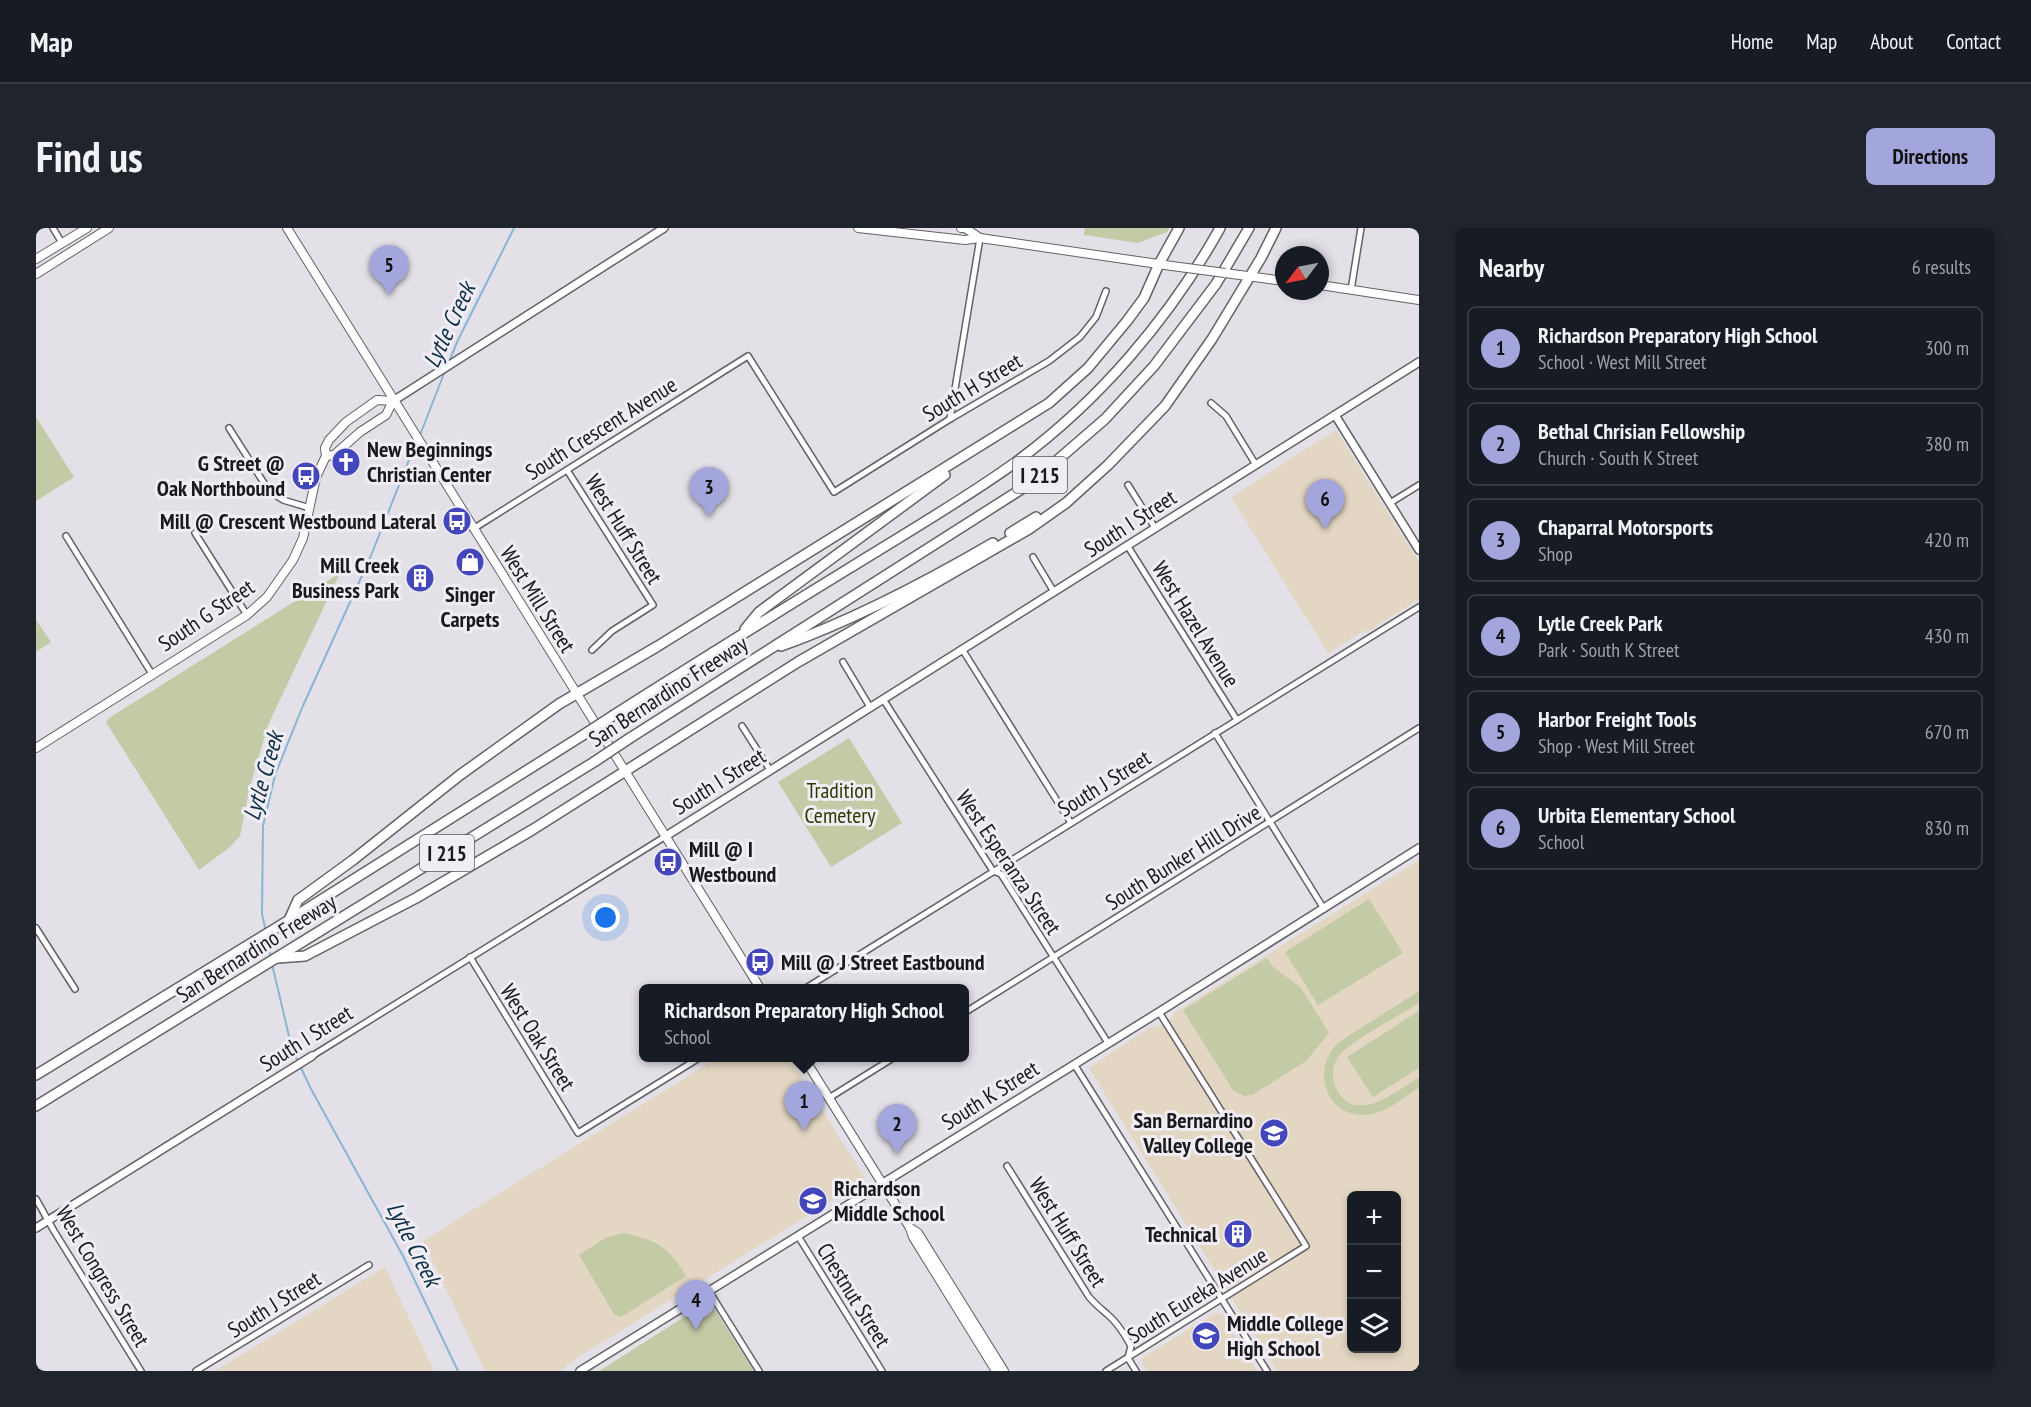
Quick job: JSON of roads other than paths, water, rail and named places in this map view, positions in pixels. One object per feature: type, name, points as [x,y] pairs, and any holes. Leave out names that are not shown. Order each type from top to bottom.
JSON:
[{"type":"highway","points":[[289,920],[298,900],[353,860],[460,774],[559,704],[1035,412],[1065,390],[1107,347],[1143,298],[1179,228]]},
{"type":"highway","name":"San Bernardino Freeway","points":[[36,1075],[289,920],[738,636],[976,489],[1039,443],[1086,402],[1136,348],[1164,313],[1220,228]]},
{"type":"highway","name":"San Bernardino Freeway","points":[[36,1106],[594,762],[1031,483],[1097,425],[1154,366],[1216,284],[1250,228]]},
{"type":"highway","points":[[278,958],[305,956],[416,898],[625,772],[798,662],[1029,529],[1079,492],[1165,405],[1212,339],[1244,276],[1276,228]]},
{"type":"highway","points":[[738,636],[759,612],[924,490],[1023,424],[1035,412]]},
{"type":"highway","points":[[765,651],[823,631],[990,545],[1049,508],[1108,465]]},
{"type":"main road","points":[[36,259],[87,228]]},
{"type":"main road","points":[[36,274],[109,228]]},
{"type":"main road","name":"West Mill Street","points":[[287,228],[758,984]]},
{"type":"main road","points":[[858,228],[965,240],[980,238],[1275,280]]},
{"type":"main road","points":[[961,228],[965,228],[980,238]]},
{"type":"main road","points":[[1329,286],[1419,300]]},
{"type":"main road","name":"South G Street","points":[[36,748],[247,615],[267,597],[293,560],[303,538],[316,477],[326,456],[325,448],[329,440],[346,422],[377,400],[393,401],[386,414],[360,432],[334,455],[326,456]]},
{"type":"main road","points":[[806,1062],[996,1371]]},
{"type":"main road","points":[[910,1228],[918,1233],[1004,1371]]},
{"type":"street","points":[[53,228],[62,243]]},
{"type":"street","name":"South G Street","points":[[393,401],[664,228]]},
{"type":"street","points":[[1351,290],[1360,228]]},
{"type":"street","points":[[950,419],[980,238]]},
{"type":"street","name":"South H Street","points":[[834,492],[950,419],[1049,361],[1080,337],[1096,317],[1106,291]]},
{"type":"street","name":"South Crescent Avenue","points":[[473,529],[748,356],[834,492]]},
{"type":"street","name":"South I Street","points":[[36,1228],[666,836],[1419,362]]},
{"type":"street","points":[[1211,403],[1226,416],[1256,465]]},
{"type":"street","points":[[1335,415],[1419,550]]},
{"type":"street","points":[[229,428],[269,491],[283,501],[310,508]]},
{"type":"street","name":"West Huff Street","points":[[567,470],[653,605],[612,631],[592,650]]},
{"type":"street","name":"West Hazel Avenue","points":[[1128,485],[1155,528]]},
{"type":"street","points":[[1390,503],[1419,485]]},
{"type":"street","points":[[195,532],[247,615]]},
{"type":"street","points":[[66,536],[152,674]]},
{"type":"street","name":"West Hazel Avenue","points":[[1127,545],[1237,720]]},
{"type":"street","points":[[1033,556],[1054,592]]},
{"type":"street","name":"South J Street","points":[[812,984],[1419,607]]},
{"type":"street","points":[[962,650],[1071,823]]},
{"type":"street","points":[[843,662],[870,707]]},
{"type":"street","name":"West Esperanza Street","points":[[883,699],[993,871],[1001,874],[1108,1043]]},
{"type":"street","points":[[742,726],[770,770]]},
{"type":"street","name":"South Bunker Hill Drive","points":[[969,1010],[1419,728]]},
{"type":"street","points":[[1215,733],[1324,909]]},
{"type":"street","name":"South K Street","points":[[580,1371],[1419,848]]},
{"type":"street","points":[[36,928],[75,989]]},
{"type":"street","name":"West Oak Street","points":[[470,957],[578,1133],[693,1062]]},
{"type":"street","name":"South Eureka Avenue","points":[[1106,1371],[1306,1246],[1159,1012]]},
{"type":"street","points":[[829,1098],[887,1062]]},
{"type":"street","points":[[1074,1064],[1268,1371]]},
{"type":"street","name":"West Huff Street","points":[[1007,1166],[1089,1297],[1125,1336],[1131,1346],[1128,1358],[1136,1371]]},
{"type":"street","name":"West Congress Street","points":[[36,1199],[141,1371]]},
{"type":"street","name":"Chestnut Street","points":[[798,1236],[882,1371]]},
{"type":"street","name":"South J Street","points":[[196,1371],[369,1265]]},
{"type":"street","points":[[709,1291],[759,1371]]},
{"type":"waterway","name":"Lytle Creek","points":[[449,362],[514,228]]},
{"type":"waterway","name":"Lytle Creek","points":[[420,435],[445,371]]},
{"type":"waterway","name":"Lytle Creek","points":[[266,932],[262,914],[263,826],[275,775],[302,708],[370,558],[417,440]]},
{"type":"waterway","name":"Lytle Creek","points":[[267,937],[271,958]]},
{"type":"waterway","name":"Lytle Creek","points":[[272,964],[292,1049],[311,1089],[403,1256],[458,1371]]},
{"type":"place","name":"Harbor Freight Tools","points":[[389,295]]},
{"type":"place","name":"New Beginnings Christian Center","points":[[346,462]]},
{"type":"place","name":"G Street @ Oak Northbound","points":[[306,476]]},
{"type":"place","name":"Chaparral Motorsports","points":[[709,517]]},
{"type":"place","name":"Mill @ Crescent Westbound Lateral","points":[[457,521]]},
{"type":"place","name":"Urbita Elementary School","points":[[1325,529]]},
{"type":"place","name":"Singer Carpets","points":[[470,562]]},
{"type":"place","name":"Mill Creek Business Park","points":[[420,578]]},
{"type":"place","name":"Mill @ I Westbound","points":[[668,862]]},
{"type":"place","name":"Mill @ J Street Eastbound","points":[[760,962]]},
{"type":"place","name":"Richardson Preparatory High School","points":[[804,1131]]},
{"type":"place","name":"San Bernardino Valley College","points":[[1274,1133]]},
{"type":"place","name":"Bethal Chrisian Fellowship","points":[[897,1154]]},
{"type":"place","name":"Richardson Middle School","points":[[813,1201]]},
{"type":"place","name":"Technical","points":[[1238,1234]]},
{"type":"place","name":"Lytle Creek Park","points":[[696,1330]]},
{"type":"place","name":"Middle College High School","points":[[1206,1336]]},
{"type":"park label","name":"Tradition Cemetery","points":[[840,802]]}]
